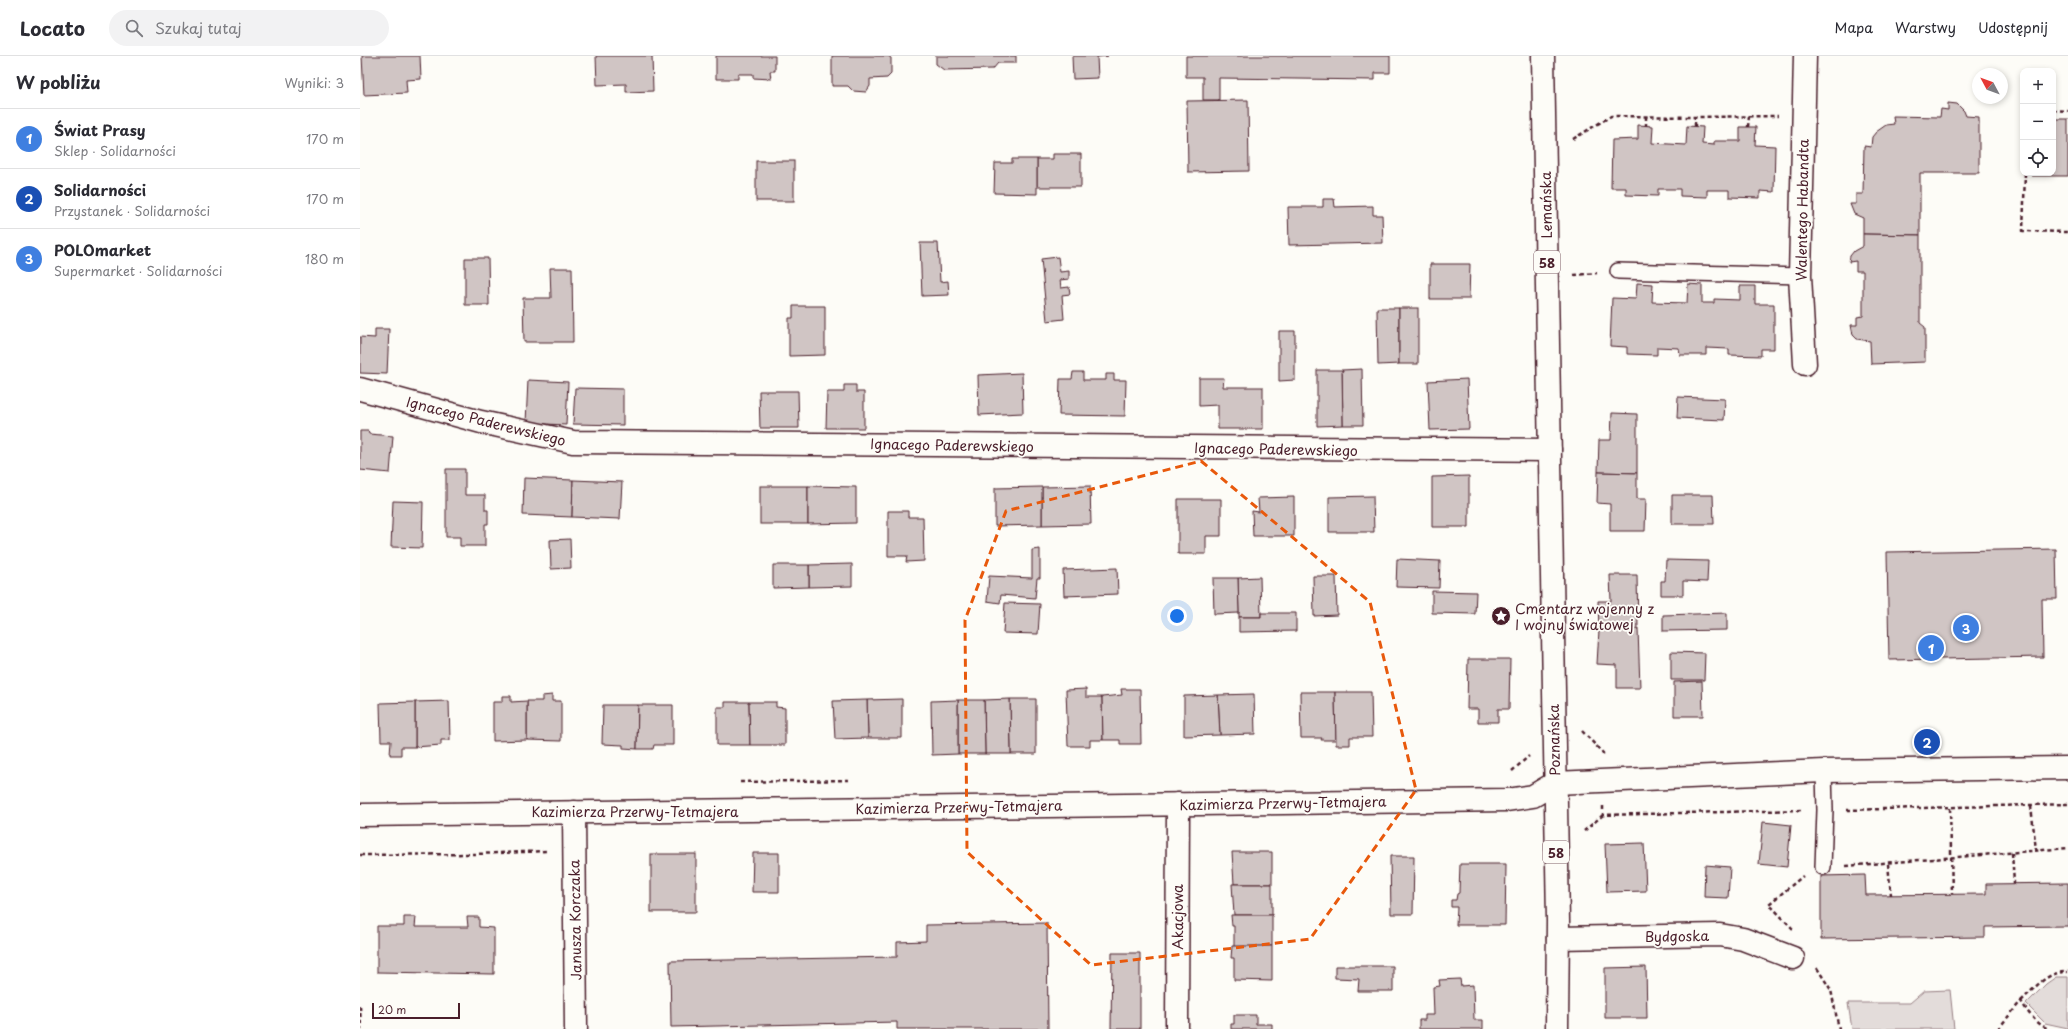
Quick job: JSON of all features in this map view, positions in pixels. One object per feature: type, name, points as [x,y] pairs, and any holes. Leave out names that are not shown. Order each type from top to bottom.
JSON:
[{"type":"street","name":"Lemańska","points":[[1543,56],[1550,450]]},
{"type":"street","name":"Walentego Habandta","points":[[1805,56],[1800,276],[1805,364]]},
{"type":"street","name":"Ignacego Paderewskiego","points":[[360,389],[481,422],[573,442],[1550,450]]},
{"type":"street","name":"Poznańska","points":[[1550,450],[1558,938],[1558,1029]]},
{"type":"street","points":[[1555,783],[1824,771],[2068,768]]},
{"type":"street","name":"Kazimierza Przerwy-Tetmajera","points":[[360,815],[1507,800],[1533,796],[1555,783]]},
{"type":"street","name":"Akacjowa","points":[[1177,1029],[1178,804]]},
{"type":"street","name":"Janusza Korczaka","points":[[574,812],[576,1029]]},
{"type":"street","name":"Bydgoska","points":[[1558,938],[1720,935],[1743,939],[1793,958]]},
{"type":"lane","points":[[1618,271],[1800,276]]},
{"type":"lane","points":[[1823,867],[1826,810],[1824,771]]},
{"type":"path","points":[[2056,110],[2068,111]]},
{"type":"path","points":[[1573,139],[1611,116],[1782,116]]},
{"type":"path","points":[[1646,116],[1646,126]]},
{"type":"path","points":[[1748,127],[1749,116]]},
{"type":"path","points":[[1695,117],[1695,126]]},
{"type":"path","points":[[2025,176],[2023,231],[2068,232]]},
{"type":"path","points":[[1567,276],[1618,271]]},
{"type":"path","points":[[2031,806],[2036,850]]},
{"type":"path","points":[[1950,808],[1952,894]]},
{"type":"path","points":[[1797,933],[1768,904],[1804,875],[1823,867],[1888,864],[2068,848]]},
{"type":"path","points":[[2012,853],[2014,883]]},
{"type":"path","points":[[1888,864],[1891,895]]},
{"type":"path","points":[[1815,966],[1831,990],[1839,1029]]},
{"type":"path","points":[[1998,1029],[2021,1001],[2045,978],[2061,972],[2068,972]]},
{"type":"path","points":[[2021,1001],[2028,1013],[2042,1026],[2049,1029]]},
{"type":"path","points":[[360,1006],[361,1029]]},
{"type":"highlighted area","points":[[1201,461],[1370,602],[1416,790],[1310,939],[1091,965],[967,852],[965,620],[1006,511]]},
{"type":"shaded area","points":[[2056,977],[2068,977],[2068,1028],[2045,1023],[2026,1004],[2046,984]]},
{"type":"shaded area","points":[[1950,990],[1954,1029],[1852,1029],[1848,1003],[1910,1003],[1924,991]]},
{"type":"building","points":[[362,56],[420,56],[421,79],[406,80],[407,93],[364,95]]},
{"type":"building","points":[[596,56],[652,56],[653,91],[626,92],[626,84],[597,85]]},
{"type":"building","points":[[716,56],[775,56],[775,71],[770,71],[771,79],[753,78],[753,74],[738,74],[738,79],[716,79]]},
{"type":"building","points":[[832,56],[888,56],[891,58],[891,74],[887,78],[870,79],[870,86],[866,92],[853,91],[848,86],[832,86]]},
{"type":"building","points":[[936,56],[1016,56],[1016,63],[998,63],[993,69],[944,70],[936,64]]},
{"type":"building","points":[[1072,56],[1108,56],[1097,57],[1098,78],[1073,79]]},
{"type":"building","points":[[1186,56],[1390,56],[1390,73],[1375,73],[1375,80],[1219,78],[1219,100],[1203,100],[1203,77],[1186,77]]},
{"type":"building","points":[[1248,100],[1249,171],[1188,172],[1187,101]]},
{"type":"building","points":[[1948,103],[1957,104],[1964,111],[1966,116],[1979,117],[1979,173],[1920,173],[1920,235],[1863,234],[1863,218],[1854,214],[1850,204],[1856,204],[1856,194],[1863,194],[1864,146],[1871,147],[1872,137],[1876,132],[1886,125],[1894,124],[1893,116],[1940,117],[1941,109],[1948,110]]},
{"type":"building","points":[[2056,119],[2068,119],[2068,176],[2056,176]]},
{"type":"building","points":[[1638,125],[1653,126],[1652,143],[1686,145],[1687,126],[1703,127],[1702,144],[1714,145],[1714,141],[1740,141],[1740,127],[1756,127],[1755,145],[1775,146],[1774,192],[1760,191],[1760,198],[1729,197],[1729,190],[1707,190],[1707,197],[1680,196],[1680,189],[1658,189],[1658,196],[1626,195],[1626,188],[1611,188],[1612,140],[1638,139]]},
{"type":"building","points":[[1053,154],[1081,154],[1081,187],[1037,187],[1037,159],[1053,159]]},
{"type":"building","points":[[1012,159],[1037,159],[1037,194],[994,193],[995,163],[1012,163]]},
{"type":"building","points":[[756,161],[794,161],[794,201],[756,201]]},
{"type":"building","points":[[1323,199],[1334,199],[1335,207],[1373,206],[1373,215],[1382,215],[1383,243],[1289,245],[1288,207],[1323,207]]},
{"type":"building","points":[[1863,234],[1920,235],[1920,323],[1925,327],[1925,362],[1871,364],[1870,341],[1857,339],[1853,335],[1851,325],[1857,325],[1857,317],[1863,316],[1863,271],[1856,271],[1856,261],[1849,262],[1850,256],[1854,251],[1863,246]]},
{"type":"building","points":[[920,243],[938,243],[940,282],[948,281],[949,295],[922,296]]},
{"type":"building","points":[[1058,257],[1060,272],[1069,271],[1069,279],[1060,280],[1061,288],[1069,287],[1070,294],[1062,295],[1064,319],[1047,321],[1041,259]]},
{"type":"building","points":[[465,258],[488,258],[489,305],[465,305]]},
{"type":"building","points":[[1430,264],[1470,264],[1469,299],[1430,299]]},
{"type":"building","points":[[550,268],[572,268],[573,342],[524,342],[523,298],[551,298]]},
{"type":"building","points":[[1637,283],[1653,284],[1652,302],[1687,303],[1688,284],[1702,285],[1702,303],[1714,303],[1714,299],[1740,300],[1740,286],[1755,286],[1755,304],[1774,304],[1774,349],[1761,349],[1761,356],[1729,355],[1729,349],[1706,348],[1706,355],[1680,355],[1679,348],[1657,347],[1657,355],[1627,354],[1627,347],[1610,346],[1612,298],[1636,299]]},
{"type":"building","points":[[793,306],[825,306],[825,355],[789,356],[789,318],[793,318]]},
{"type":"building","points":[[1377,308],[1399,308],[1399,364],[1378,365]]},
{"type":"building","points":[[1399,308],[1418,308],[1418,364],[1399,364]]},
{"type":"building","points":[[375,329],[389,329],[387,374],[360,373],[360,337],[375,338]]},
{"type":"building","points":[[1279,331],[1295,331],[1295,380],[1279,381]]},
{"type":"building","points":[[1362,369],[1363,425],[1343,425],[1342,370]]},
{"type":"building","points":[[1317,370],[1342,370],[1343,425],[1317,426]]},
{"type":"building","points":[[1073,372],[1083,372],[1083,380],[1106,380],[1106,374],[1114,374],[1114,380],[1126,380],[1125,416],[1059,415],[1060,379],[1072,379]]},
{"type":"building","points":[[1022,373],[1023,413],[979,415],[978,375]]},
{"type":"building","points":[[1199,378],[1224,378],[1223,387],[1263,387],[1263,429],[1218,429],[1218,405],[1199,406]]},
{"type":"building","points":[[1467,379],[1469,429],[1430,430],[1428,381]]},
{"type":"building","points":[[528,380],[568,382],[566,425],[526,423]]},
{"type":"building","points":[[844,385],[856,385],[856,392],[864,392],[864,428],[826,428],[827,392],[844,392]]},
{"type":"building","points":[[575,388],[623,389],[623,425],[573,424]]},
{"type":"building","points":[[759,391],[798,391],[799,428],[760,428]]},
{"type":"building","points":[[1678,397],[1725,399],[1724,420],[1677,418]]},
{"type":"building","points":[[1612,413],[1637,414],[1637,473],[1598,472],[1599,440],[1611,440]]},
{"type":"building","points":[[360,431],[368,431],[369,434],[393,436],[390,473],[360,470]]},
{"type":"building","points":[[446,469],[465,469],[465,495],[485,495],[485,510],[488,510],[488,524],[485,524],[485,546],[460,546],[460,537],[446,537]]},
{"type":"building","points":[[1598,472],[1637,473],[1637,499],[1646,499],[1645,531],[1610,531],[1610,504],[1597,503]]},
{"type":"building","points":[[1469,476],[1469,527],[1432,527],[1432,477]]},
{"type":"building","points":[[524,478],[573,480],[572,517],[523,515]]},
{"type":"building","points":[[573,480],[622,482],[620,519],[572,517]]},
{"type":"building","points":[[760,486],[808,486],[808,524],[760,524]]},
{"type":"building","points":[[808,486],[856,487],[856,523],[808,524]]},
{"type":"building","points":[[1090,486],[1091,524],[1042,525],[1042,487]]},
{"type":"building","points":[[1042,487],[1042,525],[995,526],[995,488]]},
{"type":"building","points":[[1672,495],[1713,495],[1714,524],[1672,524]]},
{"type":"building","points":[[1373,496],[1374,532],[1329,532],[1329,497]]},
{"type":"building","points":[[1294,497],[1294,536],[1253,536],[1252,511],[1259,512],[1258,498]]},
{"type":"building","points":[[1178,499],[1221,499],[1221,536],[1206,536],[1206,554],[1178,554]]},
{"type":"building","points":[[393,501],[423,502],[422,548],[391,547]]},
{"type":"building","points":[[888,511],[908,511],[908,517],[923,517],[924,561],[906,562],[907,556],[888,556]]},
{"type":"building","points":[[570,539],[571,568],[551,569],[550,540]]},
{"type":"building","points":[[1040,549],[1040,578],[1037,578],[1035,598],[1001,595],[1000,603],[987,601],[989,576],[1032,578],[1032,550]]},
{"type":"building","points":[[2056,549],[2057,599],[2042,599],[2043,657],[1889,660],[1887,552]]},
{"type":"building","points":[[1397,559],[1440,561],[1439,588],[1396,587]]},
{"type":"building","points":[[1666,560],[1708,561],[1707,582],[1683,581],[1683,595],[1661,595],[1661,581],[1665,581]]},
{"type":"building","points":[[852,564],[852,586],[809,587],[809,565]]},
{"type":"building","points":[[773,565],[809,565],[809,587],[773,588]]},
{"type":"building","points":[[1117,568],[1118,594],[1064,596],[1063,570]]},
{"type":"building","points":[[1610,575],[1637,575],[1638,629],[1599,630],[1598,601],[1611,601]]},
{"type":"building","points":[[1313,576],[1336,576],[1337,615],[1314,616]]},
{"type":"building","points":[[1260,577],[1261,617],[1239,617],[1238,578]]},
{"type":"building","points":[[1213,578],[1238,578],[1239,613],[1214,614]]},
{"type":"building","points":[[1432,591],[1476,592],[1475,614],[1432,613]]},
{"type":"building","points":[[1005,603],[1040,604],[1038,634],[1003,633]]},
{"type":"building","points":[[1261,613],[1296,613],[1296,631],[1239,632],[1239,617],[1261,617]]},
{"type":"building","points":[[1727,613],[1727,630],[1663,631],[1663,615]]},
{"type":"building","points":[[1638,629],[1640,688],[1617,688],[1617,665],[1597,664],[1599,630]]},
{"type":"building","points":[[1671,652],[1705,653],[1704,680],[1671,680]]},
{"type":"building","points":[[1468,659],[1510,659],[1509,709],[1498,709],[1498,722],[1478,722],[1478,709],[1467,709]]},
{"type":"building","points":[[1702,681],[1703,716],[1674,716],[1674,682]]},
{"type":"building","points":[[1086,689],[1086,697],[1102,697],[1103,740],[1090,740],[1090,746],[1068,746],[1066,690]]},
{"type":"building","points":[[1121,689],[1140,689],[1141,744],[1120,744],[1120,740],[1103,740],[1102,697],[1122,695]]},
{"type":"building","points":[[1300,692],[1335,692],[1336,740],[1301,738]]},
{"type":"building","points":[[1335,692],[1371,692],[1372,737],[1350,737],[1350,745],[1336,745]]},
{"type":"building","points":[[1254,694],[1255,734],[1220,735],[1218,695]]},
{"type":"building","points":[[552,695],[552,701],[561,701],[561,741],[527,740],[527,701],[542,701],[542,696]]},
{"type":"building","points":[[1218,695],[1220,735],[1184,736],[1184,696]]},
{"type":"building","points":[[502,696],[511,696],[511,702],[527,701],[527,740],[493,741],[493,702],[502,702]]},
{"type":"building","points":[[902,699],[902,738],[868,738],[867,700]]},
{"type":"building","points":[[1010,699],[1036,699],[1036,754],[1011,754]]},
{"type":"building","points":[[1010,699],[1011,754],[985,754],[984,700]]},
{"type":"building","points":[[867,700],[868,738],[835,739],[833,701]]},
{"type":"building","points":[[958,700],[984,700],[985,754],[958,754]]},
{"type":"building","points":[[958,700],[958,754],[932,755],[931,701]]},
{"type":"building","points":[[449,701],[450,740],[441,740],[441,745],[415,747],[415,702]]},
{"type":"building","points":[[415,702],[415,747],[401,747],[401,755],[390,755],[391,741],[381,741],[380,703]]},
{"type":"building","points":[[725,702],[749,702],[750,745],[717,745],[717,707],[725,707]]},
{"type":"building","points":[[749,702],[776,702],[776,707],[785,708],[785,745],[750,745]]},
{"type":"building","points":[[603,705],[638,705],[637,749],[623,748],[623,745],[602,744]]},
{"type":"building","points":[[638,705],[673,705],[673,745],[654,745],[653,749],[637,749]]},
{"type":"building","points":[[1763,822],[1791,825],[1787,867],[1759,864]]},
{"type":"building","points":[[1644,843],[1646,891],[1607,892],[1605,844]]},
{"type":"building","points":[[1232,852],[1272,852],[1272,884],[1234,884]]},
{"type":"building","points":[[753,853],[779,853],[779,892],[752,892]]},
{"type":"building","points":[[651,854],[696,854],[696,912],[651,912]]},
{"type":"building","points":[[1390,856],[1414,856],[1413,914],[1391,914]]},
{"type":"building","points":[[1460,864],[1506,864],[1505,925],[1456,925],[1457,907],[1451,907],[1451,900],[1456,900],[1457,894],[1459,893]]},
{"type":"building","points":[[1705,865],[1730,867],[1728,898],[1704,897]]},
{"type":"building","points":[[1865,875],[1866,895],[1986,894],[1986,884],[2068,883],[2068,926],[1985,927],[1985,937],[1821,939],[1821,876]]},
{"type":"building","points":[[1232,884],[1272,884],[1272,915],[1234,915]]},
{"type":"building","points":[[1231,915],[1272,915],[1272,946],[1234,947],[1234,926],[1232,926]]},
{"type":"building","points":[[404,917],[416,917],[415,927],[468,927],[467,917],[479,917],[479,927],[494,928],[494,974],[377,972],[377,926],[404,926]]},
{"type":"building","points":[[1047,923],[1048,1029],[897,1029],[897,1022],[671,1027],[670,961],[897,957],[897,942],[926,941],[926,925]]},
{"type":"building","points":[[1232,946],[1272,946],[1272,981],[1234,980],[1234,958],[1231,958]]},
{"type":"building","points":[[1112,953],[1140,953],[1140,1029],[1111,1029]]},
{"type":"building","points":[[1335,966],[1393,966],[1393,991],[1358,991],[1359,979],[1335,978]]},
{"type":"building","points":[[1646,967],[1647,1018],[1605,1018],[1605,968]]},
{"type":"building","points":[[1460,979],[1461,986],[1473,985],[1474,1020],[1483,1020],[1483,1029],[1419,1029],[1419,1020],[1425,1020],[1425,1015],[1434,1015],[1433,987],[1440,986],[1439,980]]},
{"type":"building","points":[[1234,1015],[1256,1015],[1256,1024],[1272,1024],[1272,1029],[1231,1029],[1231,1024],[1234,1024]]},
{"type":"place","name":"Cmentarz wojenny z I wojny światowej","points":[[1501,616]]},
{"type":"place","name":"POLOmarket","points":[[1966,628]]},
{"type":"place","name":"Świat Prasy","points":[[1931,648]]},
{"type":"place","name":"Solidarności","points":[[1927,742]]}]
